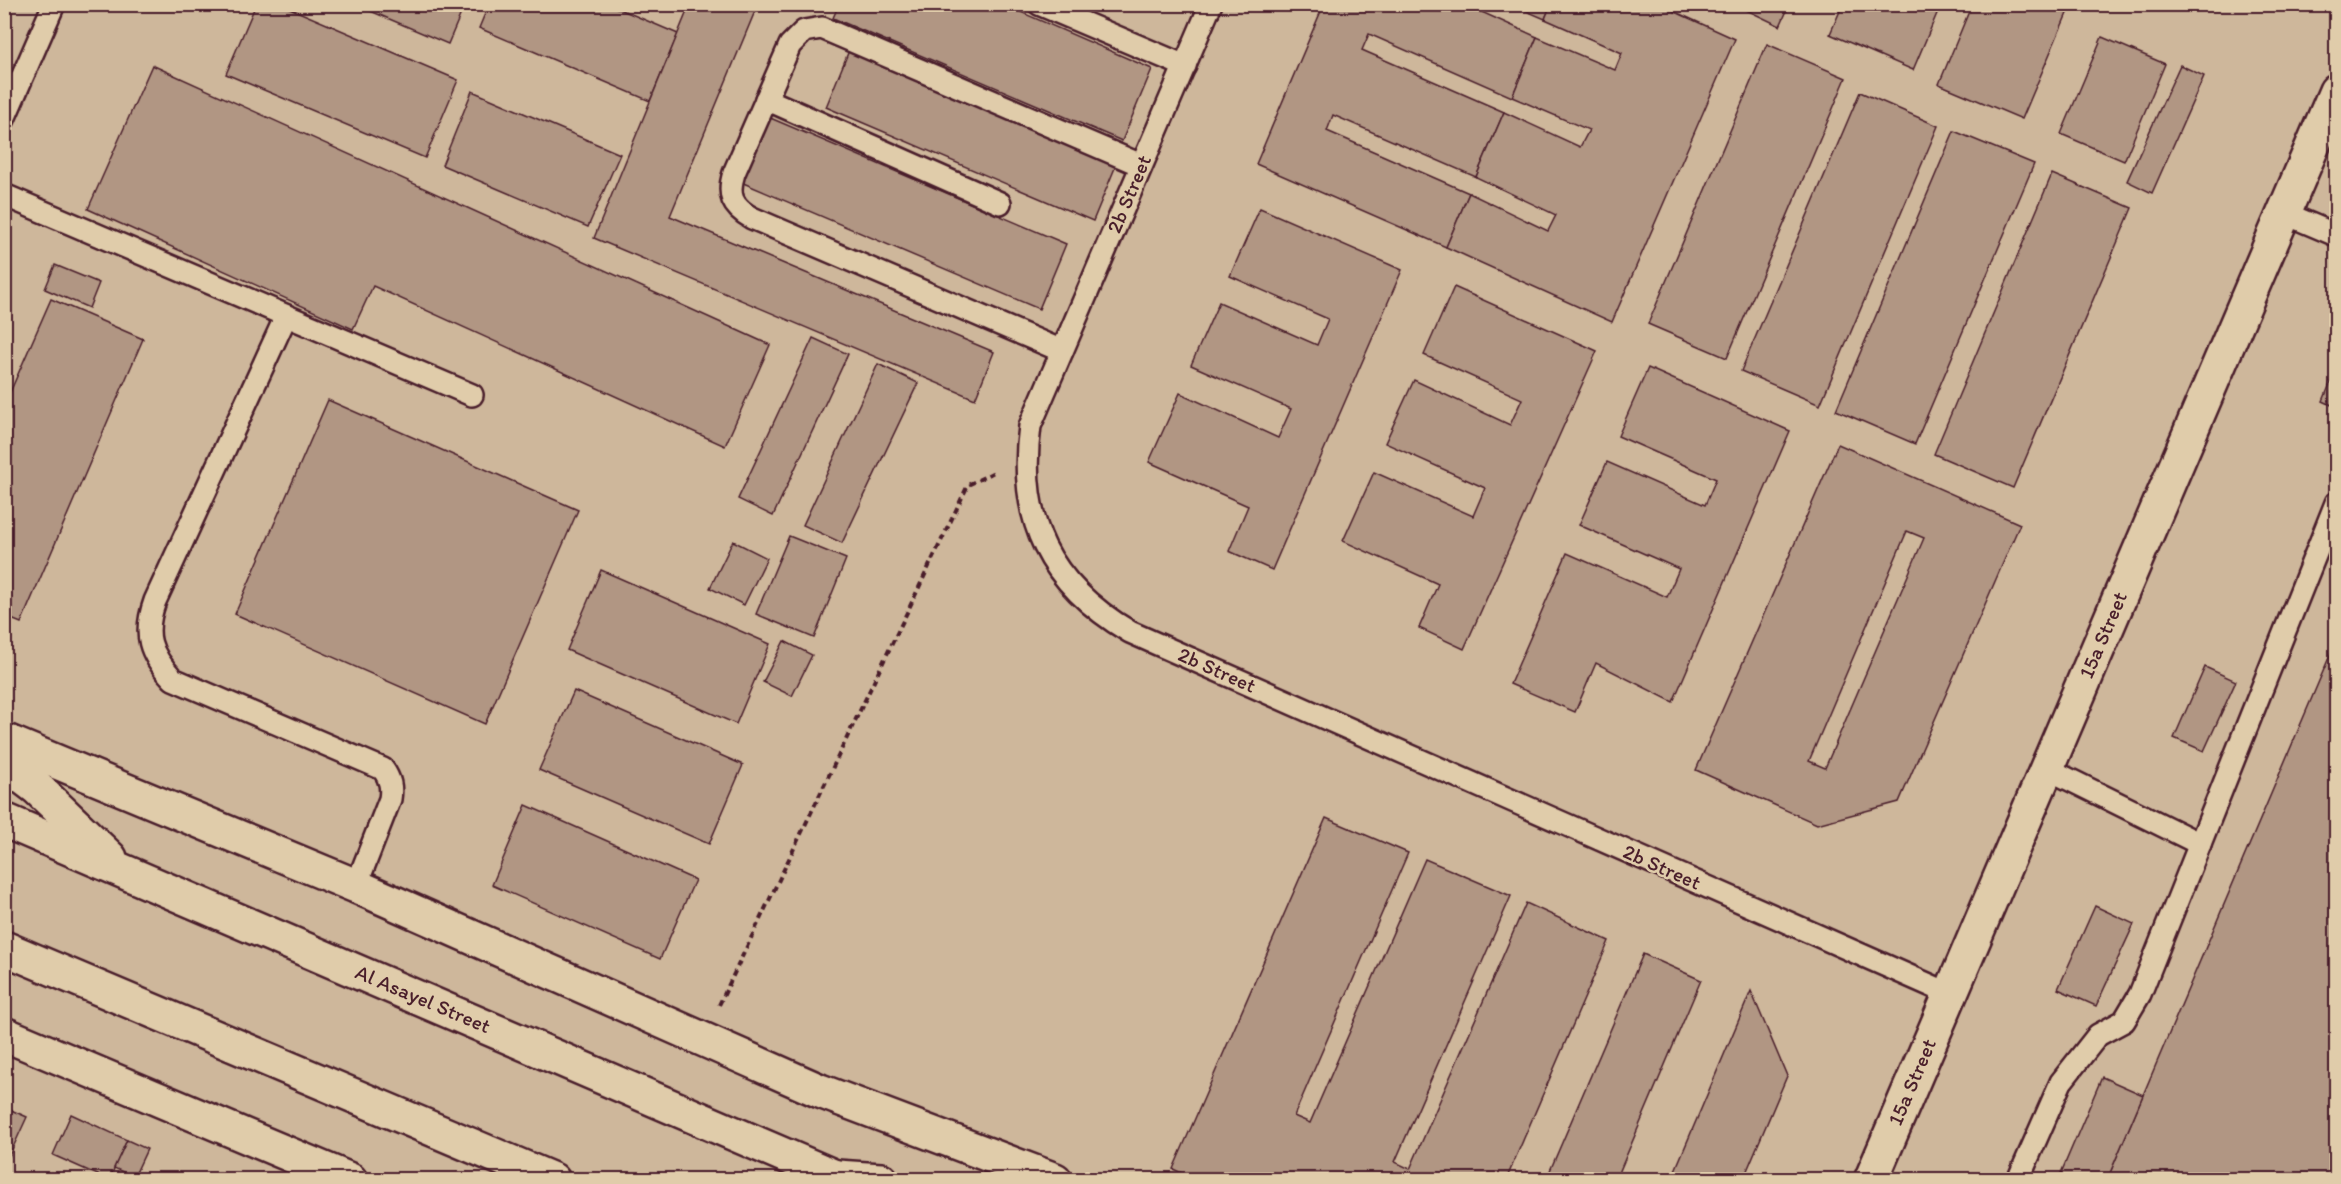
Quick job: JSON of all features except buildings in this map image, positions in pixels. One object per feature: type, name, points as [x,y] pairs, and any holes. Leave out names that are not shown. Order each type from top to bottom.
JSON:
[{"type":"street","name":"15a Street","points":[[1871,1179],[2337,91]]},
{"type":"street","points":[[4,740],[356,886],[820,1091],[1055,1179]]},
{"type":"street","points":[[4,763],[72,820],[122,870]]},
{"type":"street","name":"Al Asayel Street","points":[[4,819],[840,1178]]},
{"type":"street","points":[[4,948],[553,1179]]},
{"type":"street","points":[[4,1034],[350,1179]]},
{"type":"street","points":[[840,1178],[881,1179]]},
{"type":"lane","points":[[4,119],[54,4]]},
{"type":"lane","points":[[1039,4],[1185,66]]},
{"type":"lane","name":"2b Street","points":[[1211,4],[1030,426],[1026,456],[1027,487],[1033,518],[1060,573],[1080,596],[1103,616],[1130,632],[1950,994]]},
{"type":"lane","points":[[1062,351],[740,211],[732,200],[730,186],[766,99],[790,45],[804,31],[822,28],[1142,165]]},
{"type":"lane","points":[[766,99],[1000,203]]},
{"type":"lane","points":[[4,195],[472,395]]},
{"type":"lane","points":[[2284,213],[2337,235]]},
{"type":"lane","points":[[286,316],[155,601],[149,617],[148,634],[152,651],[161,666],[173,679],[374,763],[383,769],[392,789],[390,799],[356,886]]},
{"type":"lane","points":[[2018,1179],[2061,1082],[2098,1035],[2124,1021],[2140,994],[2337,503]]},
{"type":"lane","points":[[2046,768],[2200,844]]},
{"type":"path","points":[[703,1039],[968,485],[1026,456]]},
{"type":"shaded area","points":[[5,5],[2336,5],[2336,1179],[5,1180]]}]
